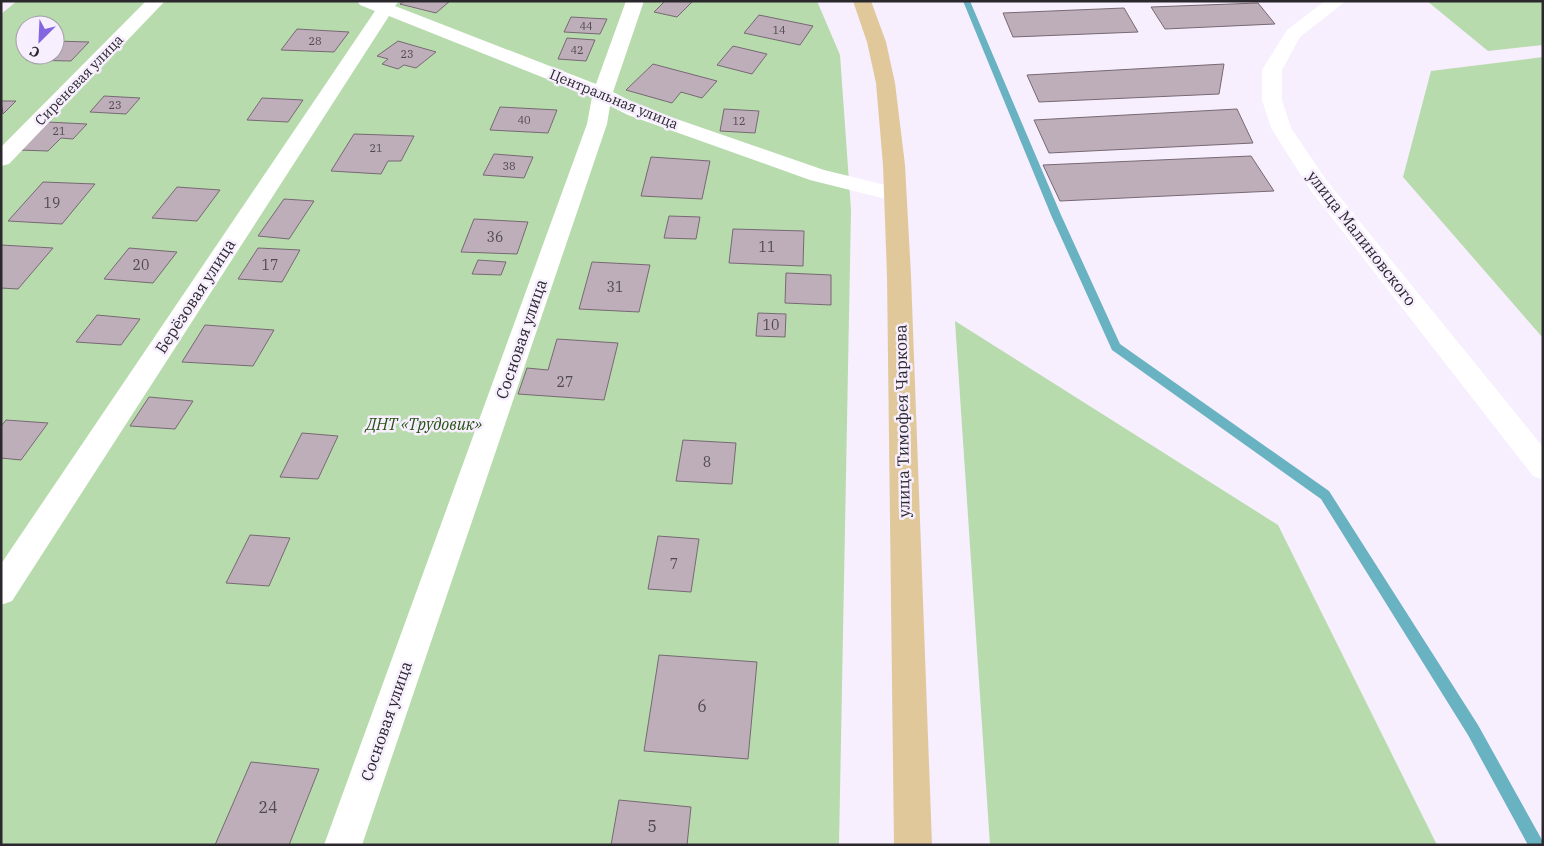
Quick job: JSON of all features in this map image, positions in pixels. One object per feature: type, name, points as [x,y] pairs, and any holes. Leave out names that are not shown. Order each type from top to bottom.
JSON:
[{"type":"main road","name":"улица Тимофея Чаркова","points":[[862,1],[880,54],[888,98],[899,276],[912,845]]},
{"type":"street","name":"Сиреневая улица","points":[[1,159],[156,1]]},
{"type":"street","name":"Сосновая улица","points":[[343,845],[597,124],[602,95],[635,1]]},
{"type":"street","name":"улица Малиновского","points":[[1337,1],[1317,14],[1293,34],[1272,70],[1272,100],[1282,128],[1319,186],[1543,468]]},
{"type":"street","name":"Центральная улица","points":[[380,4],[592,89],[635,111],[818,175],[894,194]]},
{"type":"street","name":"Берёзовая улица","points":[[1,591],[380,4]]},
{"type":"green space","name":"ДНТ «Трудовик»","points":[[17,1],[817,1],[840,55],[851,210],[839,845],[1,845],[1,14]]},
{"type":"green space","points":[[1427,1],[1543,1],[1543,45],[1488,51]]},
{"type":"green space","points":[[1543,57],[1543,338],[1403,177],[1431,71]]},
{"type":"green space","points":[[955,321],[1278,525],[1437,845],[990,845]]},
{"type":"building","points":[[404,1],[450,1],[436,13],[400,4]]},
{"type":"building","points":[[665,1],[693,1],[677,17],[654,12]]},
{"type":"building","points":[[1258,3],[1275,24],[1165,29],[1151,7]]},
{"type":"building","points":[[1124,8],[1138,32],[1013,37],[1003,13]]},
{"type":"building","points":[[759,15],[813,26],[800,45],[744,33]]},
{"type":"building","points":[[571,17],[607,19],[600,34],[564,32]]},
{"type":"building","points":[[297,29],[349,32],[334,52],[281,50]]},
{"type":"building","points":[[567,38],[595,40],[586,61],[558,59]]},
{"type":"building","points":[[65,41],[89,42],[71,61],[65,61]]},
{"type":"building","points":[[398,41],[436,52],[416,68],[404,65],[398,69],[382,64],[388,59],[377,56]]},
{"type":"building","points":[[733,46],[767,54],[752,74],[717,65]]},
{"type":"building","points":[[653,64],[717,81],[702,98],[681,92],[672,103],[626,90]]},
{"type":"building","points":[[1224,64],[1219,94],[1039,102],[1027,75]]},
{"type":"building","points":[[104,96],[140,98],[126,114],[90,112]]},
{"type":"building","points":[[262,98],[303,100],[288,122],[247,120]]},
{"type":"building","points":[[1,101],[16,101],[3,114]]},
{"type":"building","points":[[500,107],[557,110],[548,133],[490,130]]},
{"type":"building","points":[[724,109],[759,111],[755,133],[720,131]]},
{"type":"building","points":[[1237,109],[1253,143],[1049,153],[1034,120]]},
{"type":"building","points":[[47,122],[87,124],[73,139],[61,138],[48,151],[19,150]]},
{"type":"building","points":[[354,134],[414,136],[401,161],[388,161],[381,174],[331,171]]},
{"type":"building","points":[[494,154],[533,157],[524,178],[483,175]]},
{"type":"building","points":[[1251,156],[1274,191],[1060,201],[1043,165]]},
{"type":"building","points":[[651,157],[710,161],[702,199],[641,196]]},
{"type":"building","points":[[43,182],[95,184],[62,224],[8,221]]},
{"type":"building","points":[[177,187],[220,190],[197,221],[152,218]]},
{"type":"building","points":[[284,199],[314,201],[289,239],[258,236]]},
{"type":"building","points":[[669,216],[700,217],[696,239],[664,238]]},
{"type":"building","points":[[474,219],[528,222],[517,254],[461,252]]},
{"type":"building","points":[[733,229],[804,231],[803,266],[729,263]]},
{"type":"building","points":[[1,245],[53,248],[18,289],[1,288]]},
{"type":"building","points":[[129,248],[177,252],[153,283],[104,279]]},
{"type":"building","points":[[258,248],[300,250],[282,282],[238,279]]},
{"type":"building","points":[[478,260],[506,262],[501,275],[472,274]]},
{"type":"building","points":[[592,262],[650,265],[639,312],[579,309]]},
{"type":"building","points":[[786,273],[831,275],[831,305],[785,303]]},
{"type":"building","points":[[758,313],[786,314],[785,337],[756,336]]},
{"type":"building","points":[[97,315],[140,319],[121,345],[76,342]]},
{"type":"building","points":[[205,325],[274,330],[253,366],[182,362]]},
{"type":"building","points":[[557,339],[618,343],[604,400],[518,394],[527,368],[548,370]]},
{"type":"building","points":[[149,397],[193,401],[175,429],[130,426]]},
{"type":"building","points":[[6,420],[48,423],[21,460],[1,458],[1,426]]},
{"type":"building","points":[[302,433],[338,436],[318,479],[280,477]]},
{"type":"building","points":[[683,440],[736,443],[732,484],[676,481]]},
{"type":"building","points":[[250,535],[290,538],[269,586],[226,583]]},
{"type":"building","points":[[658,536],[699,539],[691,592],[648,589]]},
{"type":"building","points":[[659,655],[757,662],[748,759],[644,751]]},
{"type":"building","points":[[251,762],[319,769],[289,845],[215,845]]},
{"type":"building","points":[[619,800],[691,807],[687,845],[611,845]]},
{"type":"waterway","points":[[966,1],[1056,215],[1116,347],[1325,495],[1473,730],[1537,845]]}]
